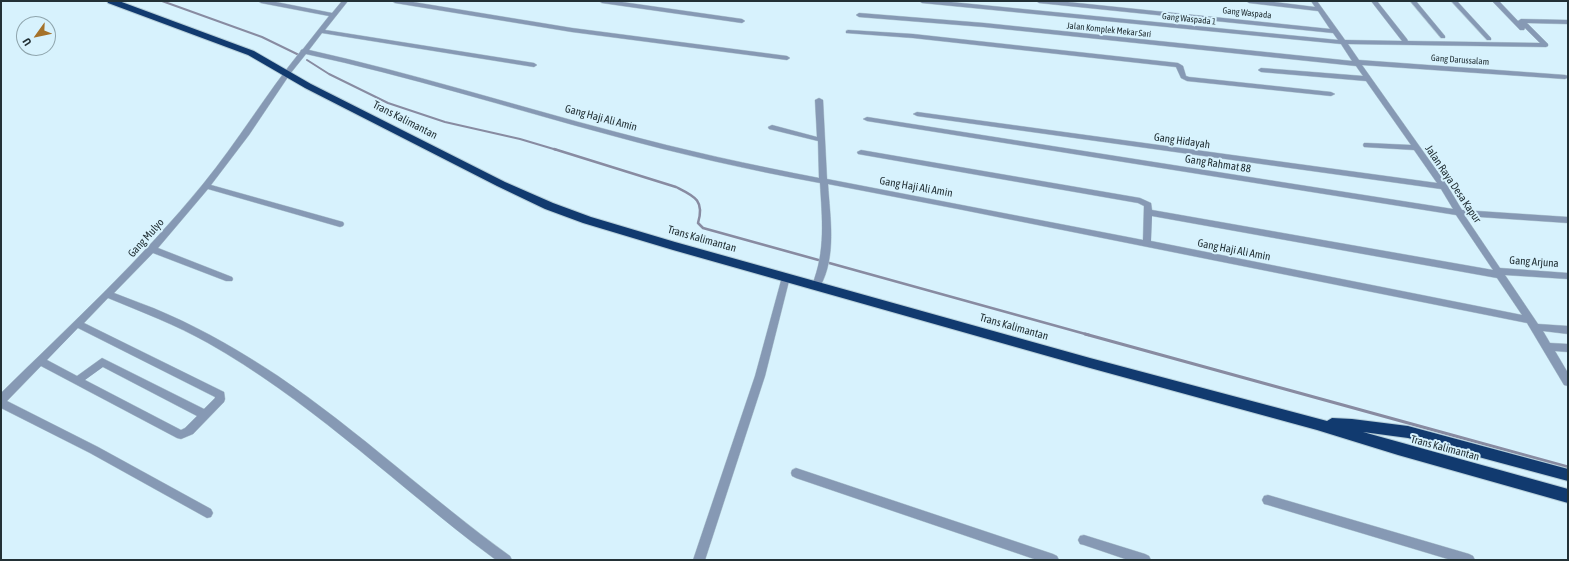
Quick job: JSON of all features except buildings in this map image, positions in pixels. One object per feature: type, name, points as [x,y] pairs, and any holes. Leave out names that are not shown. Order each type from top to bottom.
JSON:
[{"type":"highway","name":"Trans Kalimantan","points":[[111,1],[229,44],[251,54],[308,86],[483,175],[549,206],[632,234],[1090,363],[1317,424],[1398,450],[1568,496]]},
{"type":"highway","name":"Trans Kalimantan","points":[[1317,424],[1352,425],[1408,432],[1568,475]]},
{"type":"street","points":[[262,1],[333,15]]},
{"type":"street","name":"Gang Mulyo","points":[[1,401],[152,249],[206,186],[301,54],[345,1]]},
{"type":"street","points":[[395,1],[587,32],[787,58]]},
{"type":"street","points":[[602,1],[742,21]]},
{"type":"street","name":"Gang Waspada 1","points":[[922,1],[1341,42],[1546,45],[1520,21],[1568,22]]},
{"type":"street","name":"Gang Waspada","points":[[1039,1],[1063,2],[1334,31]]},
{"type":"street","points":[[1249,1],[1319,9]]},
{"type":"street","name":"Jalan Raya Desa Kapur","points":[[1314,1],[1341,42],[1444,187],[1459,213],[1533,323],[1567,378]]},
{"type":"street","points":[[1374,1],[1405,40]]},
{"type":"street","points":[[1413,1],[1443,37]]},
{"type":"street","points":[[1454,1],[1489,38]]},
{"type":"street","points":[[1495,1],[1534,41]]},
{"type":"street","name":"Jalan Komplek Mekar Sari","points":[[859,15],[961,23],[1101,48],[1356,63]]},
{"type":"street","points":[[320,31],[534,65]]},
{"type":"street","points":[[848,32],[1101,48],[1178,65],[1181,67],[1183,77],[1187,79],[1331,94]]},
{"type":"street","name":"Gang Haji Ali Amin","points":[[301,54],[372,66],[706,158],[823,182],[958,206],[1568,330]]},
{"type":"street","name":"Gang Darussalam","points":[[1356,63],[1564,76]]},
{"type":"street","points":[[1261,70],[1368,79]]},
{"type":"street","points":[[817,286],[824,263],[827,241],[819,100]]},
{"type":"street","name":"Gang Hidayah","points":[[917,114],[1444,187]]},
{"type":"street","name":"Gang Rahmat 88","points":[[867,119],[1459,213],[1568,220]]},
{"type":"street","points":[[772,127],[821,140]]},
{"type":"street","points":[[1367,145],[1416,148]]},
{"type":"street","points":[[861,152],[1140,201],[1148,205],[1148,244]]},
{"type":"street","points":[[206,186],[340,224]]},
{"type":"street","name":"Gang Arjuna","points":[[1148,212],[1499,273],[1568,276]]},
{"type":"street","points":[[152,249],[229,279]]},
{"type":"street","points":[[698,560],[760,376],[786,277]]},
{"type":"street","points":[[107,294],[177,323],[274,380],[330,420],[444,514],[506,560]]},
{"type":"street","points":[[41,362],[181,435],[186,434],[220,399],[220,395],[78,324]]},
{"type":"street","points":[[1547,347],[1568,348]]},
{"type":"street","points":[[77,381],[102,362],[204,414]]},
{"type":"street","points":[[1,401],[208,513]]},
{"type":"street","points":[[796,473],[1053,560]]},
{"type":"street","points":[[1268,500],[1469,560]]},
{"type":"street","points":[[1084,540],[1145,560]]},
{"type":"waterway","points":[[162,1],[262,37],[299,55]]},
{"type":"waterway","points":[[307,60],[329,74],[388,103],[445,122],[520,139],[557,150]]},
{"type":"waterway","points":[[554,149],[682,190],[693,196],[699,204],[700,215],[698,223],[703,228],[1089,335]]},
{"type":"waterway","points":[[1085,334],[1568,467]]}]
